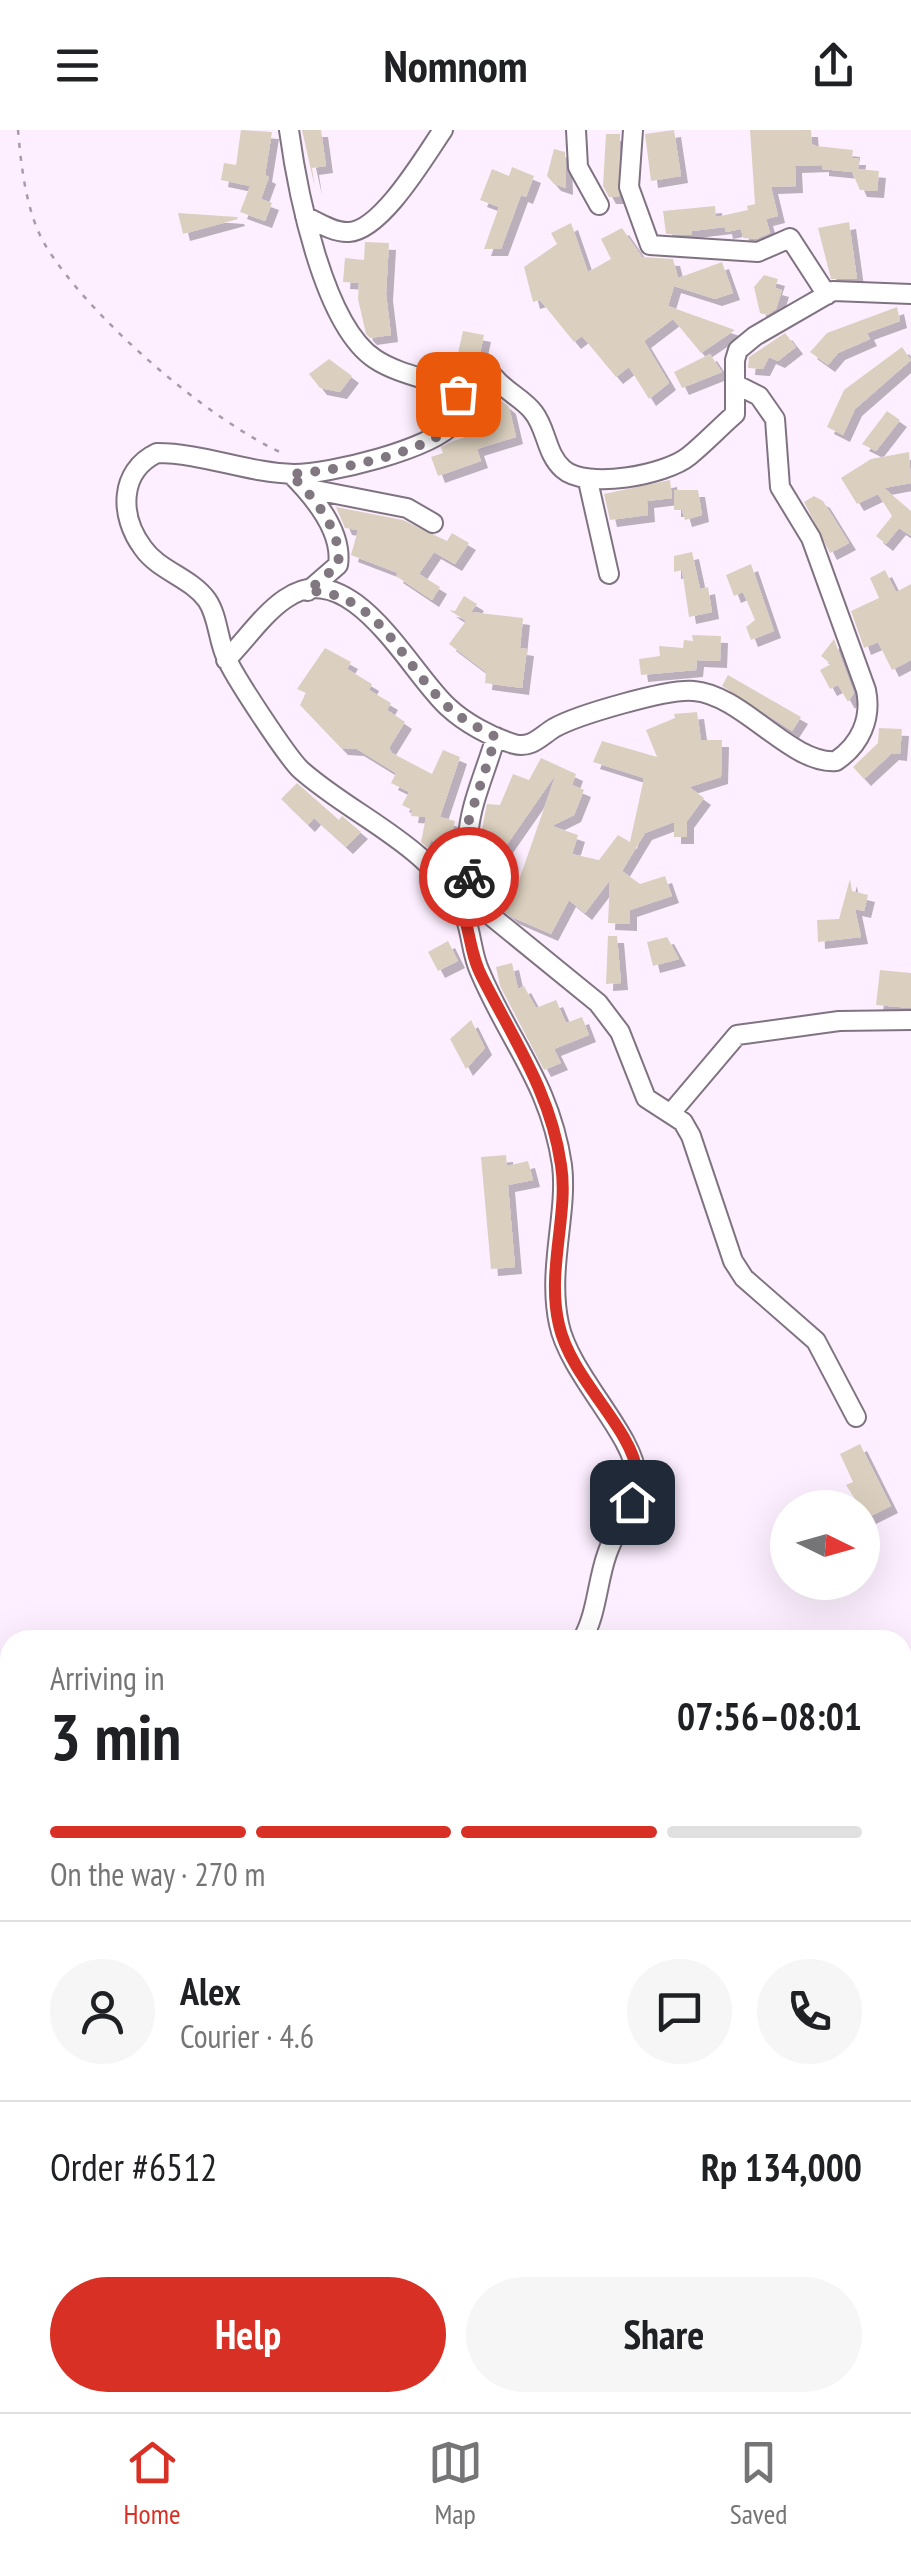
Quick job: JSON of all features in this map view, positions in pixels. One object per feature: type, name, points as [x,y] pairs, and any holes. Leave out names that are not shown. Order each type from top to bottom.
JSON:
[{"type":"street","points":[[289,130],[304,216],[326,286],[353,336],[372,358],[448,386],[458,394],[461,408],[454,423],[346,468],[157,453],[139,461],[128,480],[129,520],[143,549],[193,584],[210,604],[226,660],[300,769],[425,862],[468,907],[598,1003],[620,1032],[646,1098],[671,1112],[692,1136],[733,1262],[744,1278],[816,1341],[856,1417]]},
{"type":"street","points":[[304,216],[338,231],[365,226],[395,197],[443,130]]},
{"type":"street","points":[[576,130],[580,171],[600,206]]},
{"type":"street","points":[[632,130],[629,186],[650,245],[758,252],[790,238],[827,295]]},
{"type":"street","points":[[448,386],[482,375],[494,377],[507,394],[533,411],[562,468],[588,481],[638,475],[689,457],[708,434],[735,414],[738,350],[827,295],[843,290],[911,294]]},
{"type":"street","points":[[226,660],[285,598],[308,591],[335,593],[376,620],[447,706],[496,737],[530,744],[568,721],[686,690],[722,699],[824,762],[847,754],[868,716],[866,690],[811,538],[780,487],[775,419],[759,396],[737,385]]},
{"type":"street","points":[[293,466],[341,545],[338,565],[308,591]]},
{"type":"street","points":[[588,481],[610,574]]},
{"type":"street","points":[[305,488],[407,508],[433,524]]},
{"type":"street","points":[[496,737],[466,829],[468,907],[480,975],[542,1087],[553,1120],[562,1171],[555,1248],[558,1324],[571,1360],[627,1447],[637,1473],[632,1502],[613,1537],[587,1630]]},
{"type":"street","points":[[671,1112],[737,1034],[839,1021],[911,1020]]},
{"type":"path","points":[[18,130],[22,166],[43,241],[84,296],[136,352],[293,466]]},
{"type":"building","points":[[241,130],[272,132],[265,175],[269,177],[261,199],[272,203],[265,221],[240,212],[250,186],[221,180],[224,163],[236,165]]},
{"type":"building","points":[[302,130],[321,130],[326,166],[312,168],[315,188]]},
{"type":"building","points":[[674,130],[681,176],[651,181],[645,134]]},
{"type":"building","points":[[750,130],[811,130],[812,144],[816,146],[853,150],[852,158],[859,158],[858,169],[879,171],[877,191],[860,190],[852,172],[822,169],[822,165],[795,166],[796,186],[771,187],[778,216],[766,219],[770,233],[756,239],[743,238],[741,229],[726,232],[725,227],[692,231],[691,235],[666,234],[663,211],[715,206],[716,217],[748,210],[747,206],[755,204]]},
{"type":"building","points":[[606,134],[620,134],[619,197],[609,197],[603,186]]},
{"type":"building","points":[[554,149],[565,152],[566,188],[554,184],[547,176]]},
{"type":"building","points":[[512,167],[534,176],[526,197],[521,195],[501,249],[484,249],[499,207],[480,200],[492,169],[509,176]]},
{"type":"building","points":[[178,213],[237,217],[238,219],[183,234]]},
{"type":"building","points":[[849,222],[857,279],[831,279],[818,228]]},
{"type":"building","points":[[571,223],[588,272],[611,259],[601,239],[622,228],[642,257],[673,259],[678,278],[722,262],[733,293],[715,299],[674,286],[668,306],[735,330],[701,353],[673,319],[644,341],[669,383],[649,399],[629,367],[616,377],[582,336],[574,342],[540,300],[533,302],[524,267],[557,244],[551,233]]},
{"type":"building","points":[[365,242],[389,243],[386,294],[391,335],[370,338],[366,334],[358,299],[359,283],[343,282],[345,258],[364,260]]},
{"type":"building","points":[[764,275],[778,279],[775,288],[782,290],[776,309],[767,315],[760,313],[754,287]]},
{"type":"building","points":[[897,307],[900,321],[867,333],[870,339],[838,353],[828,365],[810,352],[827,333]]},
{"type":"building","points":[[463,331],[484,335],[479,358],[458,353]]},
{"type":"building","points":[[785,333],[796,347],[778,361],[769,357],[763,369],[748,368],[749,357]]},
{"type":"building","points":[[902,347],[911,360],[855,409],[843,435],[827,427],[844,390]]},
{"type":"building","points":[[710,354],[722,372],[682,388],[674,372]]},
{"type":"building","points":[[329,359],[352,376],[340,392],[320,388],[309,374]]},
{"type":"building","points":[[488,389],[492,401],[499,399],[509,407],[516,437],[477,449],[481,461],[438,476],[431,457],[443,453],[441,447],[471,435],[471,393]]},
{"type":"building","points":[[887,411],[900,420],[876,451],[862,444]]},
{"type":"building","points":[[909,452],[911,483],[884,488],[911,511],[911,536],[899,528],[886,544],[876,536],[892,516],[878,494],[857,504],[841,478],[871,459]]},
{"type":"building","points":[[670,480],[672,498],[647,501],[648,515],[610,520],[604,494]]},
{"type":"building","points":[[674,490],[698,490],[702,515],[685,520],[682,510],[674,510]]},
{"type":"building","points":[[814,496],[823,501],[849,543],[830,553],[804,502]]},
{"type":"building","points":[[336,507],[403,520],[447,541],[452,533],[469,543],[455,564],[434,552],[419,574],[440,587],[432,600],[396,576],[398,573],[351,555],[358,530],[345,528]]},
{"type":"building","points":[[692,552],[700,589],[708,587],[712,612],[689,617],[682,570],[674,572],[674,556]]},
{"type":"building","points":[[751,564],[774,631],[751,640],[746,627],[755,620],[743,592],[734,596],[726,575]]},
{"type":"building","points":[[885,570],[896,592],[911,584],[911,660],[892,670],[878,642],[864,648],[851,611],[879,598],[870,578]]},
{"type":"building","points":[[464,596],[477,604],[471,612],[523,618],[520,648],[527,649],[522,688],[485,683],[486,672],[449,644],[466,621],[449,610],[455,611]]},
{"type":"building","points":[[692,635],[721,636],[720,661],[697,660],[696,670],[641,675],[639,659],[660,656],[659,646],[683,648],[684,640],[693,641]]},
{"type":"building","points":[[834,639],[854,693],[848,702],[838,685],[830,689],[820,670],[831,664],[821,656]]},
{"type":"building","points":[[325,648],[351,662],[347,669],[372,684],[369,690],[391,703],[387,710],[405,722],[389,748],[392,753],[432,774],[443,750],[460,757],[440,817],[455,821],[448,848],[431,840],[428,848],[421,842],[426,817],[411,816],[412,810],[402,805],[409,792],[391,783],[396,773],[357,749],[341,748],[300,705],[306,693],[297,689]]},
{"type":"building","points":[[728,675],[801,717],[792,731],[722,686]]},
{"type":"building","points":[[697,712],[701,740],[722,740],[721,777],[689,787],[704,798],[687,821],[687,837],[674,837],[674,822],[645,833],[622,871],[640,884],[665,876],[672,896],[630,910],[630,924],[608,923],[610,880],[585,913],[569,900],[551,934],[512,917],[492,900],[490,894],[499,874],[518,883],[556,774],[483,879],[481,847],[489,830],[482,829],[487,804],[500,805],[513,774],[529,780],[541,758],[576,774],[572,785],[584,790],[574,815],[552,826],[578,835],[572,854],[599,860],[618,835],[630,842],[644,778],[593,762],[602,741],[657,757],[646,730],[675,718],[674,714]]},
{"type":"building","points":[[879,728],[902,729],[900,754],[892,753],[864,779],[853,767],[878,743]]},
{"type":"building","points":[[297,783],[339,820],[342,816],[361,832],[346,847],[314,818],[308,825],[281,799]]},
{"type":"building","points":[[850,879],[852,891],[868,895],[864,911],[855,909],[861,937],[818,942],[817,920],[839,919]]},
{"type":"building","points":[[608,936],[617,936],[621,983],[606,984]]},
{"type":"building","points":[[667,937],[679,959],[653,966],[647,942]]},
{"type":"building","points":[[448,941],[458,961],[438,971],[428,952]]},
{"type":"building","points":[[512,963],[518,989],[524,986],[536,1008],[556,1000],[566,1023],[582,1017],[589,1035],[554,1049],[561,1063],[544,1070],[500,986],[496,967]]},
{"type":"building","points":[[880,970],[911,973],[911,1008],[876,1005]]},
{"type":"building","points":[[471,1020],[485,1048],[466,1069],[450,1039]]},
{"type":"building","points":[[506,1155],[507,1166],[528,1161],[533,1180],[508,1185],[515,1267],[491,1269],[481,1157]]},
{"type":"building","points":[[860,1444],[891,1506],[880,1512],[880,1490],[849,1490],[846,1485],[853,1482],[840,1454]]},
{"type":"way so far","points":[[458,394],[461,408],[454,423],[425,439],[346,468],[290,474],[305,488],[341,545],[338,565],[308,591],[335,593],[354,602],[376,620],[447,706],[496,737],[466,829],[469,877]]},
{"type":"route","points":[[469,877],[474,902],[463,912],[480,975],[542,1087],[553,1120],[562,1171],[555,1248],[558,1324],[584,1384],[627,1447],[637,1473],[632,1502]]}]
